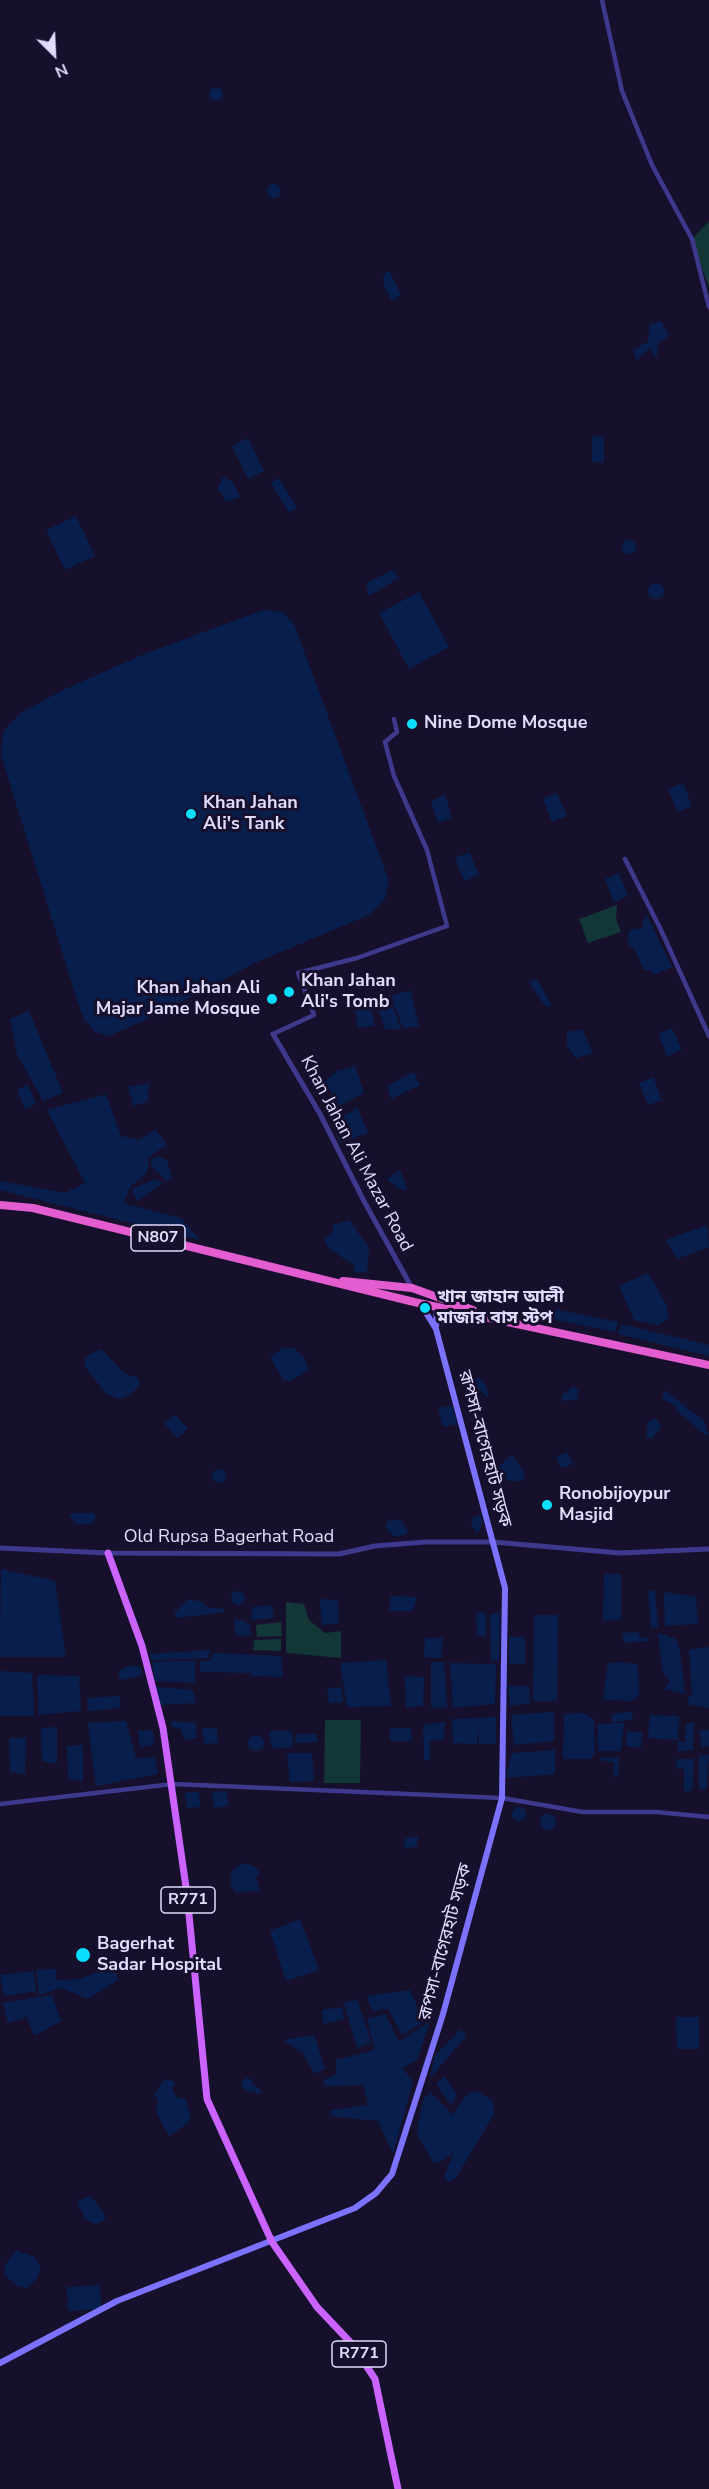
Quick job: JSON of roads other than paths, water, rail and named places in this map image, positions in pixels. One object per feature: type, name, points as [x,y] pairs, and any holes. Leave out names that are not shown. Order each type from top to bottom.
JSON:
[{"type":"highway","name":"N807","points":[[0,1205],[33,1208],[401,1299],[495,1317],[709,1365]]},
{"type":"highway","name":"N807","points":[[314,1278],[401,1286],[495,1317]]},
{"type":"highway","points":[[401,1286],[401,1299]]},
{"type":"highway","points":[[414,1289],[417,1302]]},
{"type":"main road","name":"রূপসা-বাগেরহাট সড়ক","points":[[0,2363],[117,2301],[355,2208],[376,2193],[392,2174],[443,2014],[501,1798],[505,1588],[436,1329],[417,1302]]},
{"type":"main road","points":[[436,1329],[437,1307]]},
{"type":"main road","name":"R771","points":[[108,1553],[142,1646],[163,1728],[173,1784],[187,1894],[207,2099],[272,2242],[317,2307],[351,2343],[375,2379],[398,2489]]},
{"type":"street","points":[[602,0],[622,91],[652,165],[692,239],[709,307]]},
{"type":"street","points":[[273,1034],[314,1015],[298,973],[357,958],[447,927],[427,850],[394,776],[385,742],[397,732],[394,719]]},
{"type":"street","points":[[624,859],[661,930],[709,1036]]},
{"type":"street","name":"Khan Jahan Ali Mazar Road","points":[[273,1034],[320,1114],[365,1203],[414,1289]]},
{"type":"street","name":"Old Rupsa Bagerhat Road","points":[[0,1548],[108,1553],[339,1554],[375,1546],[424,1542],[493,1542],[620,1553],[709,1549]]},
{"type":"street","points":[[0,1804],[173,1784],[501,1798],[583,1812],[656,1812],[709,1817]]},
{"type":"water","points":[[213,87],[219,87],[223,94],[219,101],[213,101],[209,97],[209,91]]},
{"type":"water","points":[[271,184],[277,184],[281,191],[277,198],[271,198],[267,194],[267,188]]},
{"type":"water","points":[[386,272],[390,272],[401,295],[392,301],[384,286],[383,276]]},
{"type":"water","points":[[661,321],[669,336],[658,343],[657,356],[654,357],[651,348],[637,360],[633,350],[648,342],[650,324]]},
{"type":"water","points":[[592,436],[604,437],[604,463],[592,462]]},
{"type":"water","points":[[248,438],[264,471],[248,479],[232,446]]},
{"type":"water","points":[[223,477],[233,482],[240,497],[225,502],[222,493],[217,490]]},
{"type":"water","points":[[279,478],[297,508],[289,513],[271,483]]},
{"type":"water","points":[[76,516],[95,556],[65,570],[46,530]]},
{"type":"water","points":[[626,540],[632,540],[636,547],[632,554],[626,554],[622,550],[622,544]]},
{"type":"water","points":[[393,570],[399,578],[369,596],[366,583]]},
{"type":"water","points":[[656,583],[662,585],[664,591],[662,597],[656,599],[650,597],[648,591],[650,585]]},
{"type":"water","points":[[419,592],[449,647],[409,669],[379,613]]},
{"type":"water","name":"Khan Jahan Ali's Tank","points":[[263,610],[283,612],[294,624],[389,881],[385,899],[371,914],[257,962],[156,1015],[109,1036],[95,1032],[84,1019],[78,1003],[1,755],[3,731],[21,713],[61,691],[142,655]]},
{"type":"water","points":[[683,783],[692,806],[678,812],[668,789]]},
{"type":"water","points":[[557,793],[567,816],[552,822],[543,799]]},
{"type":"water","points":[[445,795],[452,818],[438,823],[431,801]]},
{"type":"water","points":[[469,852],[479,875],[464,881],[455,858]]},
{"type":"water","points":[[619,873],[628,896],[614,902],[605,879]]},
{"type":"water","points":[[646,913],[672,967],[654,975],[650,970],[644,970],[634,948],[628,945],[629,930],[642,928]]},
{"type":"water","points":[[536,978],[552,1005],[546,1007],[529,982]]},
{"type":"water","points":[[410,990],[419,1026],[403,1028],[391,996]]},
{"type":"water","points":[[392,1005],[401,1029],[385,1029],[379,1009]]},
{"type":"water","points":[[371,1009],[375,1026],[358,1028],[355,1011]]},
{"type":"water","points":[[29,1011],[63,1093],[43,1101],[17,1054],[10,1019]]},
{"type":"water","points":[[672,1028],[682,1050],[667,1056],[658,1034]]},
{"type":"water","points":[[582,1029],[593,1053],[576,1058],[567,1047],[567,1032]]},
{"type":"water","points":[[355,1066],[364,1093],[339,1106],[325,1081],[337,1071]]},
{"type":"water","points":[[414,1072],[420,1085],[391,1099],[387,1086]]},
{"type":"water","points":[[653,1077],[662,1100],[648,1105],[639,1083]]},
{"type":"water","points":[[149,1083],[148,1101],[133,1106],[128,1087]]},
{"type":"water","points":[[28,1084],[36,1104],[25,1109],[17,1090]]},
{"type":"water","points":[[106,1094],[121,1136],[139,1140],[155,1129],[167,1145],[147,1158],[149,1164],[146,1174],[131,1186],[123,1203],[181,1218],[200,1240],[0,1190],[0,1181],[65,1193],[85,1183],[47,1110]]},
{"type":"water","points":[[357,1107],[368,1133],[340,1143],[333,1125]]},
{"type":"water","points":[[157,1156],[167,1160],[172,1178],[167,1181],[152,1167],[150,1161]]},
{"type":"water","points":[[400,1170],[407,1189],[400,1190],[387,1179]]},
{"type":"water","points":[[154,1179],[163,1183],[138,1201],[131,1190]]},
{"type":"water","points":[[349,1220],[369,1248],[367,1273],[354,1272],[354,1265],[328,1248],[324,1239],[333,1232],[333,1225]]},
{"type":"water","points":[[707,1225],[709,1247],[677,1259],[666,1240]]},
{"type":"water","points":[[648,1273],[666,1304],[669,1319],[658,1325],[634,1320],[619,1286]]},
{"type":"water","points":[[554,1309],[618,1322],[615,1332],[551,1319]]},
{"type":"water","points":[[621,1324],[709,1345],[709,1356],[618,1334]]},
{"type":"water","points":[[283,1348],[294,1348],[304,1358],[309,1370],[291,1381],[283,1380],[270,1357]]},
{"type":"water","points":[[101,1349],[125,1374],[139,1378],[139,1386],[131,1394],[120,1399],[106,1394],[85,1366],[85,1359]]},
{"type":"water","points":[[479,1377],[485,1383],[489,1399],[472,1380]]},
{"type":"water","points":[[573,1386],[578,1390],[577,1400],[563,1401],[561,1396]]},
{"type":"water","points":[[665,1390],[704,1421],[709,1438],[676,1410],[676,1406],[662,1399]]},
{"type":"water","points":[[452,1405],[457,1424],[443,1427],[438,1408]]},
{"type":"water","points":[[175,1415],[188,1429],[177,1438],[164,1423]]},
{"type":"water","points":[[656,1418],[661,1427],[652,1439],[646,1437],[648,1421]]},
{"type":"water","points":[[567,1452],[573,1464],[561,1468],[556,1457]]},
{"type":"water","points":[[512,1455],[525,1473],[524,1480],[512,1482],[503,1477],[499,1466]]},
{"type":"water","points":[[219,1469],[224,1471],[226,1476],[224,1481],[219,1483],[214,1481],[212,1476],[214,1471]]},
{"type":"water","points":[[74,1513],[95,1513],[94,1523],[77,1525],[69,1516]]},
{"type":"water","points":[[481,1515],[480,1530],[475,1532],[470,1519]]},
{"type":"water","points":[[391,1519],[402,1521],[408,1533],[399,1537],[391,1534],[386,1528],[387,1522]]},
{"type":"water","points":[[1,1569],[55,1581],[66,1657],[0,1657]]},
{"type":"water","points":[[604,1574],[621,1574],[621,1620],[603,1621]]},
{"type":"water","points":[[655,1590],[658,1627],[651,1628],[648,1591]]},
{"type":"water","points":[[238,1591],[243,1593],[245,1598],[243,1603],[238,1605],[233,1603],[231,1598],[233,1593]]},
{"type":"water","points":[[664,1592],[696,1597],[698,1624],[665,1626]]},
{"type":"water","points":[[391,1596],[417,1597],[413,1611],[389,1611]]},
{"type":"water","points":[[188,1599],[202,1602],[206,1607],[224,1609],[224,1612],[177,1618],[174,1613]]},
{"type":"water","points":[[320,1599],[338,1600],[339,1623],[322,1625]]},
{"type":"water","points":[[272,1605],[274,1618],[251,1620],[252,1607]]},
{"type":"water","points":[[476,1612],[486,1613],[486,1636],[477,1636]]},
{"type":"water","points":[[500,1613],[499,1661],[491,1661],[490,1614]]},
{"type":"water","points":[[534,1615],[558,1615],[557,1701],[533,1701]]},
{"type":"water","points":[[234,1619],[245,1621],[250,1626],[251,1635],[236,1636]]},
{"type":"water","points":[[638,1632],[640,1637],[651,1639],[650,1641],[624,1643],[622,1633]]},
{"type":"water","points":[[658,1633],[676,1639],[680,1651],[685,1694],[664,1689],[669,1683],[668,1677],[663,1674]]},
{"type":"water","points":[[509,1637],[525,1637],[525,1664],[509,1664]]},
{"type":"water","points":[[425,1638],[443,1638],[441,1658],[424,1657]]},
{"type":"water","points":[[709,1647],[709,1708],[689,1705],[688,1697],[692,1694],[689,1650]]},
{"type":"water","points":[[210,1650],[209,1658],[150,1660],[150,1654]]},
{"type":"water","points":[[213,1653],[281,1656],[283,1677],[252,1676],[250,1673],[200,1672],[200,1661],[211,1661]]},
{"type":"water","points":[[386,1660],[391,1706],[347,1707],[340,1663]]},
{"type":"water","points":[[195,1661],[195,1683],[155,1681],[152,1662]]},
{"type":"water","points":[[431,1662],[444,1662],[447,1707],[431,1708]]},
{"type":"water","points":[[623,1662],[638,1665],[639,1696],[632,1701],[603,1700],[608,1663]]},
{"type":"water","points":[[450,1663],[496,1664],[495,1704],[453,1708]]},
{"type":"water","points":[[128,1666],[139,1666],[143,1675],[123,1680],[118,1676],[119,1671]]},
{"type":"water","points":[[0,1671],[32,1673],[34,1716],[0,1716]]},
{"type":"water","points":[[37,1675],[79,1676],[81,1711],[39,1715]]},
{"type":"water","points":[[405,1676],[424,1677],[423,1706],[406,1708]]},
{"type":"water","points":[[508,1686],[529,1686],[530,1703],[510,1706]]},
{"type":"water","points":[[156,1687],[193,1690],[196,1703],[160,1705]]},
{"type":"water","points":[[342,1687],[343,1702],[329,1703],[327,1688]]},
{"type":"water","points":[[119,1696],[121,1708],[88,1711],[87,1698]]},
{"type":"water","points":[[633,1711],[632,1720],[612,1722],[612,1714]]},
{"type":"water","points":[[554,1712],[554,1741],[514,1745],[511,1715]]},
{"type":"water","points":[[584,1713],[594,1719],[595,1752],[591,1759],[563,1759],[564,1714]]},
{"type":"water","points":[[650,1715],[679,1716],[678,1740],[648,1738]]},
{"type":"water","points":[[496,1717],[496,1744],[479,1744],[478,1726],[477,1744],[453,1743],[452,1719]]},
{"type":"water","points":[[126,1721],[136,1758],[155,1757],[158,1774],[96,1786],[88,1723]]},
{"type":"water","points":[[170,1721],[196,1723],[197,1738],[184,1740],[181,1729],[172,1727]]},
{"type":"water","points":[[445,1722],[444,1740],[430,1741],[430,1760],[424,1761],[423,1725]]},
{"type":"water","points":[[624,1723],[621,1751],[598,1751],[598,1724]]},
{"type":"water","points":[[686,1723],[694,1723],[693,1750],[678,1751],[677,1742],[685,1742]]},
{"type":"water","points":[[57,1727],[57,1764],[42,1761],[41,1728]]},
{"type":"water","points":[[202,1728],[217,1728],[218,1743],[204,1744]]},
{"type":"water","points":[[390,1728],[411,1728],[412,1741],[390,1741]]},
{"type":"water","points":[[153,1730],[154,1745],[140,1747],[138,1731]]},
{"type":"water","points":[[709,1730],[709,1746],[702,1748],[699,1731]]},
{"type":"water","points":[[269,1731],[292,1731],[293,1747],[272,1749]]},
{"type":"water","points":[[627,1731],[642,1732],[641,1748],[626,1746]]},
{"type":"water","points":[[296,1734],[317,1734],[317,1742],[295,1743]]},
{"type":"water","points":[[256,1735],[262,1737],[264,1743],[262,1749],[256,1751],[250,1749],[248,1743],[250,1737]]},
{"type":"water","points":[[9,1738],[26,1738],[25,1774],[10,1772]]},
{"type":"water","points":[[83,1745],[83,1782],[68,1779],[67,1746]]},
{"type":"water","points":[[555,1750],[555,1774],[506,1778],[512,1753]]},
{"type":"water","points":[[287,1753],[312,1753],[314,1781],[290,1782]]},
{"type":"water","points":[[699,1755],[709,1755],[706,1790],[699,1789]]},
{"type":"water","points":[[601,1757],[619,1758],[618,1777],[613,1777],[614,1763],[601,1760]]},
{"type":"water","points":[[676,1759],[694,1759],[692,1791],[684,1791],[684,1769],[677,1769]]},
{"type":"water","points":[[227,1791],[228,1806],[214,1808],[212,1792]]},
{"type":"water","points":[[199,1792],[200,1807],[187,1808],[185,1793]]},
{"type":"water","points":[[516,1807],[522,1807],[526,1814],[522,1821],[516,1821],[512,1817],[512,1811]]},
{"type":"water","points":[[548,1814],[556,1822],[548,1830],[540,1822]]},
{"type":"water","points":[[418,1836],[417,1846],[405,1849],[404,1839]]},
{"type":"water","points":[[245,1863],[255,1867],[260,1873],[256,1877],[260,1891],[235,1892],[231,1886],[230,1876],[235,1867]]},
{"type":"water","points":[[300,1919],[319,1970],[286,1981],[270,1931]]},
{"type":"water","points":[[123,1962],[125,1968],[116,1972],[118,1980],[88,1999],[61,1988],[39,1995],[36,1970],[56,1969],[57,1980],[80,1979]]},
{"type":"water","points":[[33,1971],[36,1991],[4,1996],[0,1975]]},
{"type":"water","points":[[410,1990],[424,2022],[402,2035],[388,2009],[372,2011],[367,1996]]},
{"type":"water","points":[[52,1995],[61,2021],[34,2036],[27,2017],[8,2023],[3,2003]]},
{"type":"water","points":[[357,1999],[371,2042],[357,2048],[344,2003]]},
{"type":"water","points":[[342,2007],[344,2019],[323,2024],[322,2010]]},
{"type":"water","points":[[385,2014],[399,2042],[430,2021],[417,2060],[402,2068],[413,2081],[393,2154],[378,2121],[331,2116],[330,2110],[368,2105],[363,2085],[325,2086],[323,2080],[336,2075],[336,2060],[375,2050],[367,2019]]},
{"type":"water","points":[[676,2017],[699,2017],[699,2049],[677,2049]]},
{"type":"water","points":[[461,2029],[467,2035],[430,2078],[435,2055]]},
{"type":"water","points":[[314,2035],[325,2069],[315,2074],[302,2052],[283,2040]]},
{"type":"water","points":[[445,2076],[457,2095],[451,2105],[436,2084]]},
{"type":"water","points":[[247,2078],[254,2080],[251,2083],[261,2090],[260,2094],[244,2090],[241,2081]]},
{"type":"water","points":[[165,2079],[176,2082],[172,2089],[174,2094],[180,2099],[185,2098],[191,2115],[188,2123],[169,2136],[156,2112],[158,2100],[154,2095]]},
{"type":"water","points":[[476,2091],[493,2101],[494,2114],[455,2179],[448,2182],[444,2177],[454,2152],[439,2163],[433,2162],[418,2136],[417,2129],[423,2100],[430,2092],[453,2115],[464,2098],[470,2092]]},
{"type":"water","points":[[91,2196],[106,2217],[95,2224],[82,2217],[84,2213],[78,2207],[79,2200]]},
{"type":"water","points":[[16,2250],[35,2257],[41,2268],[37,2278],[27,2288],[18,2286],[4,2275],[5,2265]]},
{"type":"water","points":[[100,2285],[101,2309],[68,2311],[67,2287]]},
{"type":"place","name":"Nine Dome Mosque","points":[[412,724]]},
{"type":"place","name":"Khan Jahan Ali's Tank","points":[[191,814]]},
{"type":"place","name":"Khan Jahan Ali's Tomb","points":[[289,992]]},
{"type":"place","name":"Khan Jahan Ali Majar Jame Mosque","points":[[272,999]]},
{"type":"place","name":"খান জাহান আলী মাজার বাস স্টপ","points":[[425,1308]]},
{"type":"place","name":"Ronobijoypur Masjid","points":[[547,1505]]},
{"type":"place","name":"Bagerhat Sadar Hospital","points":[[83,1955]]}]
